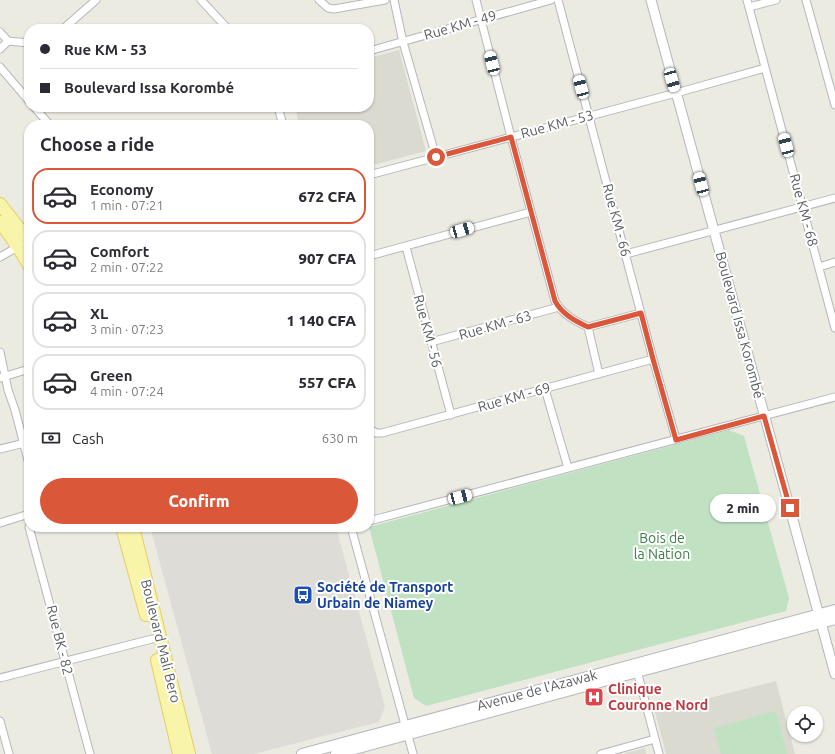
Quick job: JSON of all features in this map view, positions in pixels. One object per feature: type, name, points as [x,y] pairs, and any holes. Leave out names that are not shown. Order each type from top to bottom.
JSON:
[{"type":"main road","points":[[0,204],[24,241]]},
{"type":"main road","points":[[0,222],[24,242]]},
{"type":"main road","name":"Boulevard Mali Bero","points":[[123,532],[152,639],[179,754]]},
{"type":"main road","name":"Boulevard Mali Bero","points":[[134,532],[189,754]]},
{"type":"main road","points":[[820,619],[835,610]]},
{"type":"main road","points":[[820,619],[835,619]]},
{"type":"main road","name":"Avenue de l'Azawak","points":[[302,754],[406,730],[636,667],[820,619]]},
{"type":"main road","name":"Avenue de l'Azawak","points":[[336,754],[406,730]]},
{"type":"street","points":[[69,24],[96,0]]},
{"type":"street","points":[[201,0],[223,24]]},
{"type":"street","points":[[319,0],[328,8],[334,9],[385,0]]},
{"type":"street","points":[[394,0],[403,42],[436,157]]},
{"type":"street","points":[[476,0],[531,212],[555,301],[558,307],[569,317],[588,327],[641,313]]},
{"type":"street","name":"Rue KM - 49","points":[[374,50],[551,0]]},
{"type":"street","name":"Rue KM - 66","points":[[558,0],[653,359],[676,440]]},
{"type":"street","name":"Boulevard Issa Korombé","points":[[651,0],[835,674]]},
{"type":"street","points":[[748,4],[776,0]]},
{"type":"street","points":[[806,0],[835,105]]},
{"type":"street","name":"Rue KM - 68","points":[[748,4],[835,327]]},
{"type":"street","points":[[0,32],[8,41],[24,43]]},
{"type":"street","points":[[0,48],[8,41]]},
{"type":"street","points":[[0,67],[24,95]]},
{"type":"street","name":"Rue KM - 53","points":[[374,174],[765,68]]},
{"type":"street","points":[[38,112],[46,120]]},
{"type":"street","points":[[626,254],[835,198]]},
{"type":"street","points":[[374,255],[531,212]]},
{"type":"street","points":[[0,257],[24,244]]},
{"type":"street","name":"Rue KM - 56","points":[[406,246],[451,415]]},
{"type":"street","points":[[819,267],[835,262]]},
{"type":"street","name":"Rue KM - 63","points":[[432,342],[558,307]]},
{"type":"street","points":[[588,327],[599,374]]},
{"type":"street","points":[[0,352],[3,377],[24,437]]},
{"type":"street","name":"Rue KM - 69","points":[[374,432],[382,433],[653,359]]},
{"type":"street","points":[[3,377],[24,371]]},
{"type":"street","points":[[545,389],[568,468]]},
{"type":"street","points":[[374,520],[835,397]]},
{"type":"street","points":[[0,449],[24,443]]},
{"type":"street","points":[[0,523],[24,516]]},
{"type":"street","name":"Rue BK - 82","points":[[30,532],[90,754]]},
{"type":"street","points":[[352,532],[413,754]]},
{"type":"street","points":[[0,678],[152,639]]},
{"type":"street","points":[[636,667],[659,754]]},
{"type":"street","points":[[0,721],[9,754]]},
{"type":"street","points":[[601,754],[655,739]]},
{"type":"shaded area","points":[[399,50],[426,151],[374,165],[374,120],[298,120],[296,112],[374,112],[374,57]]},
{"type":"shaded area","points":[[151,532],[337,532],[385,707],[379,722],[254,754],[212,754]]},
{"type":"shaded area","points":[[776,681],[787,723],[787,742],[792,742],[795,754],[666,754],[655,712]]},
{"type":"shaded area","points":[[645,748],[646,754],[622,754]]},
{"type":"green space","name":"Bois de la Nation","points":[[729,430],[744,436],[789,598],[786,611],[426,706],[414,698],[370,532],[374,532],[374,526]]},
{"type":"green space","points":[[776,711],[787,754],[721,754],[714,728]]},
{"type":"place","name":"Société de Transport Urbain de Niamey","points":[[303,595]]},
{"type":"place","name":"Clinique Couronne Nord","points":[[594,697]]},
{"type":"route","points":[[436,157],[511,137],[555,301],[558,307],[569,317],[588,327],[641,313],[676,440],[764,416],[790,508]]}]
